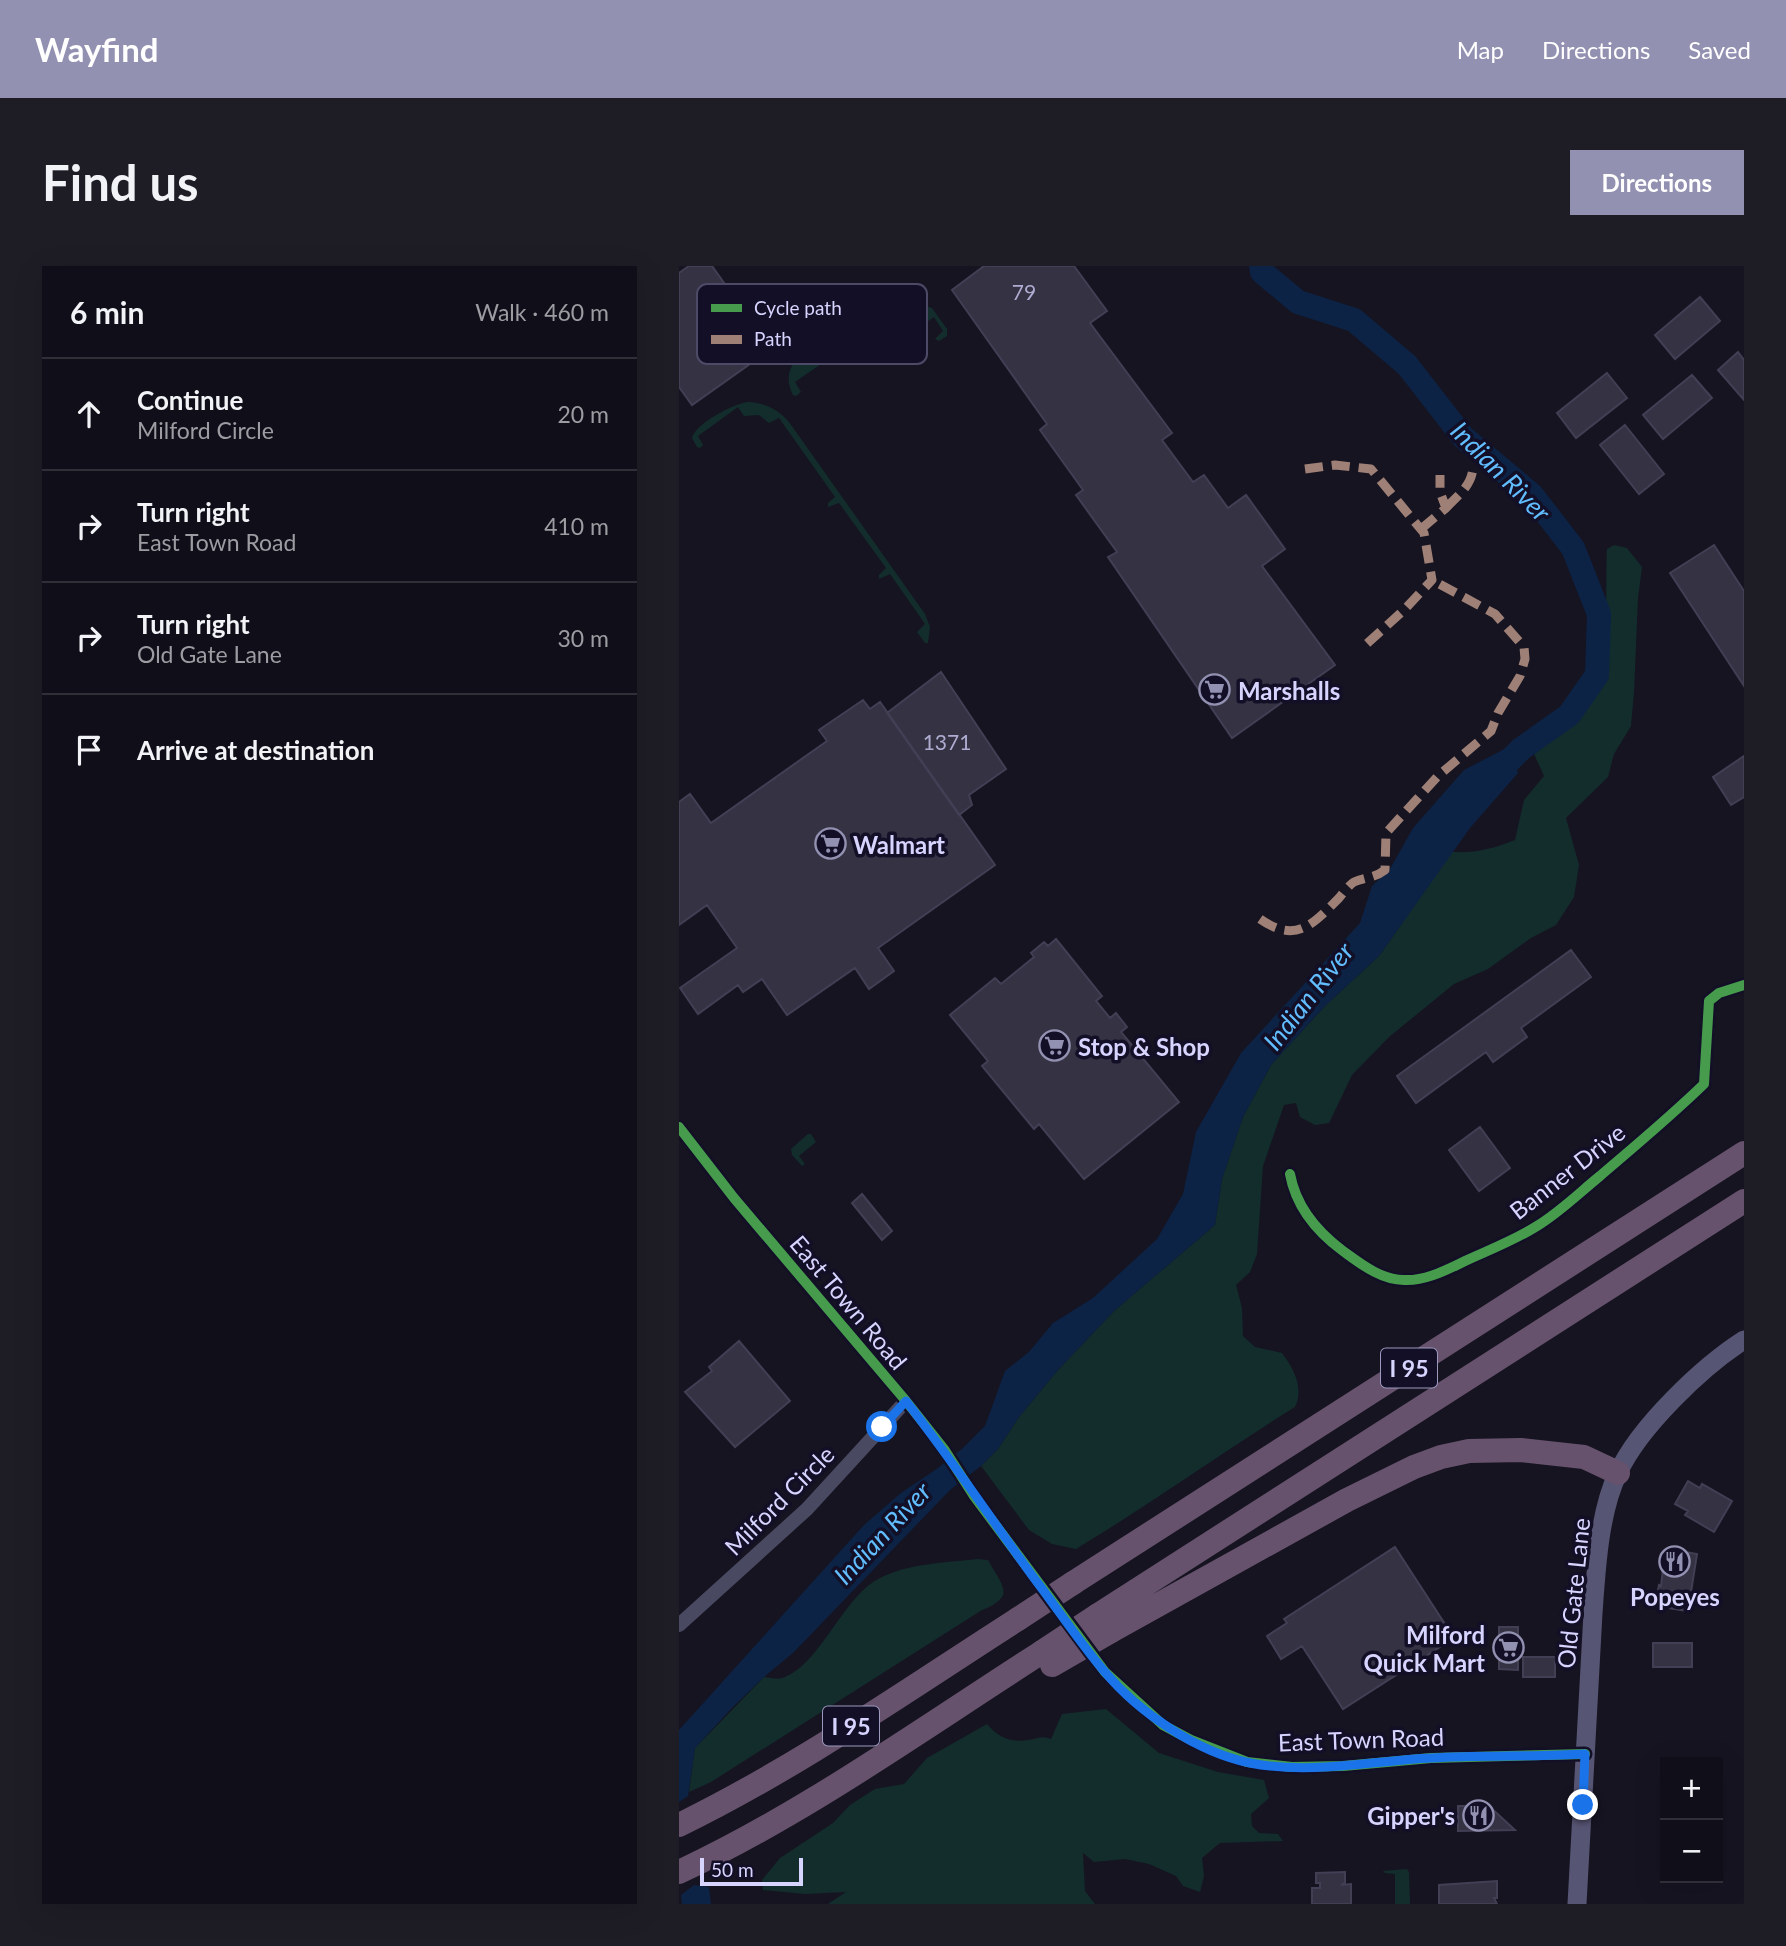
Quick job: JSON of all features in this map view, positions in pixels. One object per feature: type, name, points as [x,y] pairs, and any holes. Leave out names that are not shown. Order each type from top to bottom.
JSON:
[{"type":"highway","name":"I 95","points":[[679,1825],[825,1742],[1744,1151]]},
{"type":"highway","name":"I 95","points":[[679,1872],[774,1821],[901,1742],[1105,1623],[1744,1201]]},
{"type":"highway","points":[[1105,1623],[1347,1500],[1414,1467],[1441,1457],[1469,1451],[1521,1450],[1584,1457],[1618,1473]]},
{"type":"main road","name":"Old Gate Lane","points":[[1577,1904],[1595,1583],[1602,1526],[1618,1473],[1652,1421],[1692,1381],[1744,1340]]},
{"type":"street","name":"Banner Drive","points":[[1290,1174],[1300,1207],[1334,1245],[1356,1261],[1395,1280],[1422,1279],[1436,1274],[1542,1223],[1671,1116],[1704,1084],[1709,1001],[1720,993],[1744,985]]},
{"type":"street","name":"East Town Road","points":[[679,1127],[734,1198],[944,1449],[974,1496],[1105,1672],[1163,1725],[1219,1753],[1257,1764],[1312,1768],[1431,1758],[1585,1754]]},
{"type":"street","name":"Milford Circle","points":[[679,1625],[807,1509],[906,1401]]},
{"type":"green space","points":[[927,306],[932,308],[947,329],[947,336],[939,341],[935,339],[943,331],[934,317],[927,322]]},
{"type":"green space","points":[[794,364],[821,364],[795,382],[801,392],[796,396],[793,395],[789,381],[790,369]]},
{"type":"green space","points":[[748,402],[771,408],[789,422],[925,614],[930,627],[928,643],[925,643],[917,632],[925,624],[890,574],[879,579],[879,575],[886,568],[839,503],[828,507],[828,503],[835,497],[779,418],[769,423],[759,415],[744,416],[738,407],[698,436],[703,445],[697,447],[692,438],[700,426],[725,410]]},
{"type":"green space","points":[[1614,545],[1627,548],[1642,567],[1631,726],[1614,754],[1608,777],[1566,818],[1579,865],[1574,897],[1556,925],[1531,938],[1488,969],[1454,984],[1389,1037],[1352,1075],[1329,1123],[1315,1125],[1300,1117],[1296,1103],[1284,1105],[1263,1166],[1257,1254],[1250,1272],[1236,1285],[1242,1308],[1243,1336],[1255,1347],[1282,1353],[1298,1386],[1295,1407],[1076,1549],[1052,1544],[1029,1530],[981,1466],[998,1449],[1019,1417],[1058,1370],[1114,1311],[1215,1225],[1222,1179],[1243,1117],[1271,1065],[1325,1006],[1379,956],[1452,852],[1484,850],[1515,840],[1524,800],[1544,776],[1534,754],[1532,735],[1556,713],[1589,694],[1597,685],[1601,674],[1605,640],[1607,549]]},
{"type":"green space","points":[[811,1134],[816,1142],[799,1156],[805,1164],[802,1166],[792,1155],[791,1149]]},
{"type":"green space","points":[[988,1560],[1001,1584],[1003,1595],[1000,1600],[711,1782],[689,1792],[695,1748],[764,1677],[785,1677],[808,1660],[850,1604],[873,1582],[910,1567]]},
{"type":"green space","points":[[1106,1709],[1159,1753],[1218,1772],[1264,1780],[1269,1798],[1251,1814],[1252,1826],[1259,1833],[1278,1834],[1283,1841],[1220,1843],[1202,1858],[1204,1876],[1200,1892],[1183,1886],[1176,1876],[1149,1864],[1125,1859],[1094,1862],[1083,1853],[1085,1891],[1095,1904],[828,1904],[846,1892],[805,1894],[763,1890],[762,1880],[780,1858],[833,1823],[850,1805],[875,1789],[904,1784],[927,1758],[987,1724],[1000,1736],[1010,1740],[1022,1741],[1042,1737],[1051,1739],[1062,1714]]},
{"type":"green space","points":[[1407,1869],[1410,1904],[1395,1904],[1395,1874],[1383,1871]]},
{"type":"water","points":[[1510,746],[1518,773],[1470,828],[1379,956],[1325,1006],[1271,1065],[1243,1117],[1222,1179],[1215,1225],[1114,1311],[1058,1370],[1019,1417],[998,1449],[950,1490],[794,1652],[731,1709],[695,1748],[688,1796],[679,1802],[679,1730],[864,1525],[901,1493],[963,1448],[985,1426],[1005,1371],[1029,1352],[1053,1323],[1093,1298],[1157,1239],[1183,1194],[1196,1132],[1241,1053],[1360,923],[1372,886],[1390,869],[1413,828],[1464,770]]},
{"type":"water","points":[[694,1885],[709,1887],[711,1904],[682,1904],[681,1895]]},
{"type":"building","points":[[689,266],[712,266],[725,284],[697,284],[697,364],[750,364],[692,405],[679,387],[679,273]]},
{"type":"building","points":[[984,266],[1074,266],[1107,311],[1090,323],[1172,433],[1162,440],[1193,482],[1204,475],[1228,508],[1246,495],[1285,549],[1262,566],[1335,665],[1232,738],[1108,557],[1117,552],[1076,495],[1083,490],[1040,430],[1047,424],[952,290]]},
{"type":"building","points":[[1700,297],[1720,321],[1675,359],[1655,335]]},
{"type":"building","points":[[1738,352],[1744,360],[1744,400],[1718,370]]},
{"type":"building","points":[[1607,373],[1627,398],[1576,438],[1557,413]]},
{"type":"building","points":[[1692,375],[1712,398],[1663,439],[1643,415]]},
{"type":"building","points":[[1625,425],[1664,474],[1639,494],[1600,445]]},
{"type":"building","points":[[1714,545],[1744,591],[1744,686],[1670,573]]},
{"type":"building","points":[[941,672],[1006,769],[969,795],[972,805],[959,815],[887,713]]},
{"type":"building","name":"Walmart","points":[[863,700],[870,709],[880,702],[995,865],[878,948],[894,971],[869,989],[855,968],[787,1015],[762,979],[743,992],[738,985],[698,1014],[680,988],[737,948],[707,905],[679,925],[679,802],[690,794],[711,823],[827,741],[819,730]]},
{"type":"building","points":[[1744,756],[1744,797],[1731,805],[1713,777]]},
{"type":"building","name":"Stop & Shop","points":[[1056,939],[1102,996],[1096,1001],[1110,1018],[1116,1013],[1127,1027],[1121,1032],[1179,1102],[1084,1179],[1039,1124],[1034,1129],[982,1066],[988,1061],[950,1015],[995,978],[1001,984],[1034,957],[1031,953],[1044,942],[1048,946]]},
{"type":"building","points":[[1571,950],[1591,977],[1521,1028],[1527,1037],[1493,1062],[1486,1052],[1416,1103],[1397,1076]]},
{"type":"building","points":[[1480,1127],[1510,1168],[1479,1191],[1449,1150]]},
{"type":"building","points":[[862,1194],[892,1231],[882,1240],[852,1203]]},
{"type":"building","points":[[739,1341],[790,1401],[735,1447],[685,1392],[712,1371],[709,1367]]},
{"type":"building","points":[[1688,1481],[1700,1488],[1702,1484],[1732,1501],[1714,1532],[1685,1515],[1688,1511],[1675,1504]]},
{"type":"building","points":[[1395,1547],[1454,1638],[1343,1709],[1302,1646],[1281,1659],[1267,1636],[1287,1623],[1284,1619]]},
{"type":"building","points":[[1668,1549],[1697,1554],[1688,1611],[1655,1606],[1659,1585],[1661,1586],[1665,1552]]},
{"type":"building","name":"Milford Quick Mart","points":[[1499,1627],[1518,1627],[1518,1670],[1499,1669]]},
{"type":"building","points":[[1653,1643],[1692,1643],[1692,1667],[1653,1667]]},
{"type":"building","points":[[1523,1657],[1555,1657],[1555,1677],[1523,1677]]},
{"type":"building","name":"Gipper's","points":[[1458,1806],[1489,1806],[1515,1830],[1458,1831]]},
{"type":"building","points":[[1345,1872],[1345,1883],[1341,1885],[1351,1884],[1351,1904],[1312,1904],[1312,1888],[1320,1888],[1320,1883],[1316,1883],[1316,1873]]},
{"type":"building","points":[[1497,1881],[1497,1898],[1494,1898],[1497,1904],[1439,1904],[1439,1885]]},
{"type":"waterway","name":"Indian River","points":[[1261,266],[1262,272],[1298,302],[1354,320],[1407,365],[1463,437],[1532,495],[1573,548],[1599,614],[1597,675],[1569,715],[1521,749],[1490,780]]},
{"type":"marked path","points":[[1305,469],[1335,465],[1371,469],[1424,533],[1432,580],[1361,649]]},
{"type":"marked path","points":[[1446,508],[1467,485],[1473,467]]},
{"type":"marked path","points":[[1421,529],[1446,508],[1440,492],[1440,475]]},
{"type":"marked path","points":[[1260,919],[1284,930],[1303,928],[1320,916],[1352,883],[1385,870],[1386,833],[1438,776],[1491,731],[1498,713],[1520,676],[1525,659],[1524,647],[1495,614],[1432,580]]},
{"type":"cycle path","points":[[1290,1174],[1302,1208],[1316,1227],[1364,1266],[1387,1277],[1404,1280],[1420,1279],[1443,1271],[1529,1231],[1562,1209],[1704,1084],[1709,1001],[1719,993],[1744,985]]},
{"type":"cycle path","points":[[679,1127],[734,1198],[944,1449],[974,1496],[1105,1672],[1163,1725],[1191,1740],[1247,1762],[1292,1767],[1343,1766],[1431,1758],[1585,1754]]},
{"type":"place","name":"Marshalls","points":[[1215,690]]},
{"type":"place","name":"Walmart","points":[[830,844]]},
{"type":"place","name":"Stop & Shop","points":[[1055,1046]]},
{"type":"place","name":"Popeyes","points":[[1675,1562]]},
{"type":"place","name":"Milford Quick Mart","points":[[1508,1648]]},
{"type":"place","name":"Gipper's","points":[[1478,1815]]},
{"type":"route","points":[[882,1427],[906,1401],[944,1449],[974,1496],[1105,1672],[1163,1725],[1219,1753],[1247,1762],[1292,1768],[1431,1758],[1585,1754],[1583,1805]]}]
